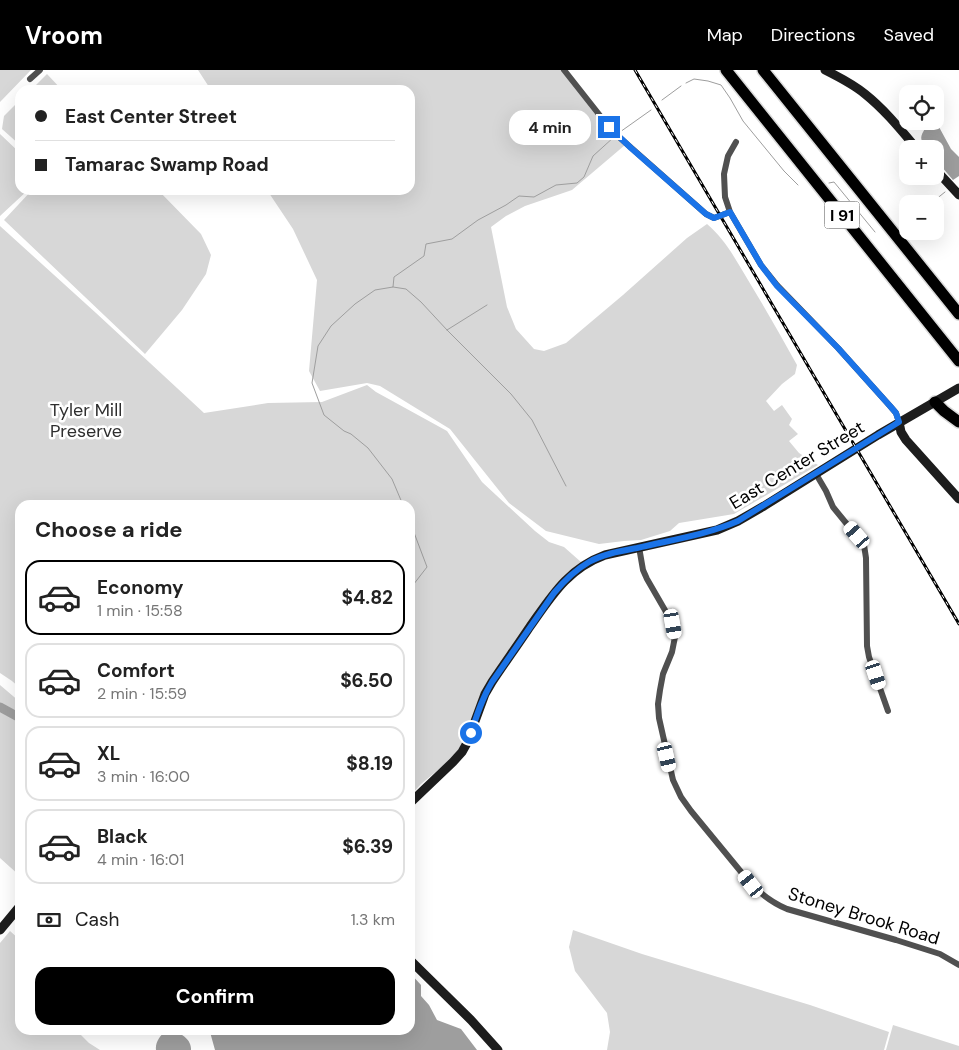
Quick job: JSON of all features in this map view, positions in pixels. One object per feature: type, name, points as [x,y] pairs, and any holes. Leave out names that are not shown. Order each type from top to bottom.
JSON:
[{"type":"highway","name":"I 91","points":[[726,70],[959,361]]},
{"type":"highway","name":"I 91","points":[[763,70],[959,314]]},
{"type":"highway","points":[[935,402],[959,422]]},
{"type":"street","points":[[30,79],[40,70]]},
{"type":"street","points":[[564,70],[609,127],[687,198],[711,217],[717,218],[730,212]]},
{"type":"street","points":[[825,70],[865,94],[909,140]]},
{"type":"street","points":[[736,142],[728,156],[724,174],[725,197],[730,212],[768,275],[838,348],[896,413],[901,432],[906,440],[959,499]]},
{"type":"street","points":[[944,179],[959,195]]},
{"type":"street","name":"East Center Street","points":[[415,798],[462,752],[485,694],[562,583],[577,570],[596,558],[612,553],[727,526],[750,515],[899,422],[958,389]]},
{"type":"street","points":[[816,474],[833,507],[864,545],[866,558],[867,646],[888,711]]},
{"type":"street","name":"Stoney Brook Road","points":[[639,547],[643,570],[673,624],[675,638],[660,690],[659,718],[673,780],[681,797],[691,811],[751,884],[774,904],[940,954],[959,965]]},
{"type":"street","points":[[0,930],[15,912]]},
{"type":"street","points":[[415,965],[471,1020],[498,1050]]},
{"type":"green space","points":[[0,70],[31,70],[15,85],[0,102]]},
{"type":"green space","points":[[198,70],[561,70],[625,145],[572,190],[525,206],[491,227],[507,307],[516,329],[534,349],[544,351],[566,343],[687,238],[707,224],[725,243],[734,257],[797,365],[795,374],[782,384],[766,401],[774,411],[782,405],[792,419],[789,425],[798,434],[789,441],[799,453],[818,465],[734,514],[679,523],[670,531],[641,540],[599,544],[546,531],[509,503],[450,429],[380,386],[367,383],[320,391],[309,371],[317,280],[293,229],[270,195],[415,195],[415,85],[208,85]]},
{"type":"green space","points":[[47,74],[57,85],[36,85]]},
{"type":"green space","points":[[15,105],[15,141],[2,129],[4,116]]},
{"type":"green space","points":[[0,134],[15,148],[15,195],[23,195],[0,216]]},
{"type":"green space","points":[[27,195],[163,195],[201,234],[211,255],[206,274],[182,310],[145,354],[4,220]]},
{"type":"green space","name":"Tyler Mill Preserve","points":[[0,226],[204,413],[268,403],[322,402],[367,385],[376,392],[447,431],[482,482],[535,531],[549,542],[564,547],[581,562],[485,686],[465,740],[449,761],[415,791],[415,500],[15,500],[15,684],[0,673]]},
{"type":"green space","points":[[0,685],[15,698],[15,872],[0,858]]},
{"type":"green space","points":[[573,930],[642,954],[810,1005],[889,1032],[884,1050],[607,1050],[610,1032],[607,1013],[575,971],[569,947]]},
{"type":"green space","points":[[10,931],[15,936],[15,1035],[81,1035],[100,1050],[0,1050],[0,943]]},
{"type":"green space","points":[[893,1025],[959,1046],[959,1050],[886,1050]]},
{"type":"shaded area","points":[[924,130],[941,130],[951,149],[959,157],[959,176],[953,180],[944,170],[944,140],[922,140]]},
{"type":"shaded area","points":[[415,978],[421,985],[421,996],[429,1005],[437,1020],[461,1029],[477,1050],[215,1050],[211,1035],[415,1035]]},
{"type":"shaded area","points":[[162,1035],[181,1035],[189,1042],[191,1050],[156,1050],[158,1039]]},
{"type":"waterway","points":[[686,83],[694,79],[721,85],[743,121],[798,185]]},
{"type":"waterway","points":[[662,100],[681,86]]},
{"type":"waterway","points":[[620,132],[651,110]]},
{"type":"waterway","points":[[401,500],[392,479],[368,448],[324,415],[312,383],[318,346],[331,326],[355,304],[375,290],[393,287],[394,277],[424,256],[426,244],[452,239],[478,220],[519,196],[534,197],[556,185],[577,183],[584,177],[593,156],[614,137]]},
{"type":"waterway","points":[[829,183],[834,182],[875,232]]},
{"type":"waterway","points":[[941,195],[945,192]]},
{"type":"waterway","points":[[393,287],[406,289],[421,302],[511,394],[532,420],[566,486]]},
{"type":"waterway","points":[[447,330],[487,305]]},
{"type":"waterway","points":[[415,535],[427,567],[415,583]]},
{"type":"waterway","points":[[0,707],[15,715]]},
{"type":"railway","points":[[635,70],[959,624]]},
{"type":"route","points":[[471,733],[485,694],[492,682],[554,593],[577,570],[596,558],[605,555],[705,532],[738,521],[899,422],[896,413],[890,406],[768,275],[730,212],[717,218],[706,214],[609,127]]}]
